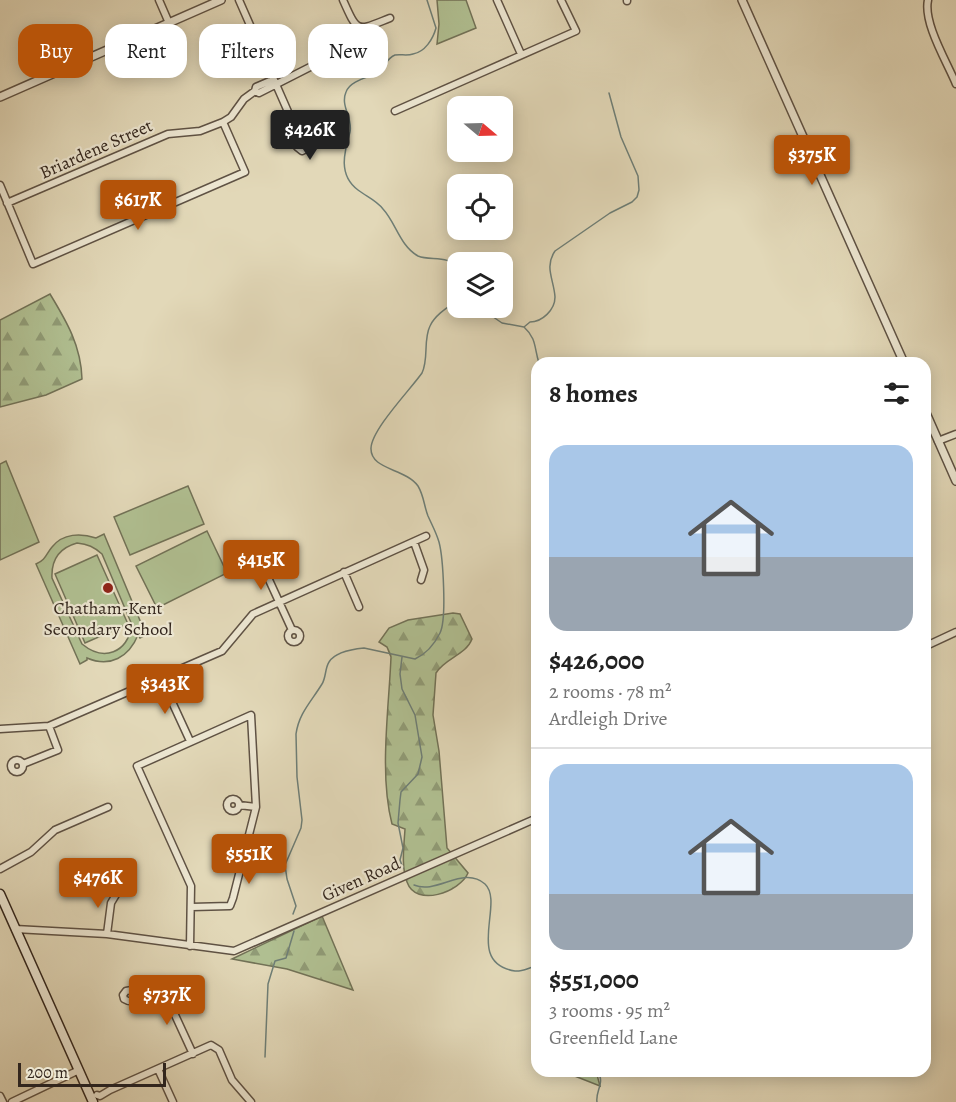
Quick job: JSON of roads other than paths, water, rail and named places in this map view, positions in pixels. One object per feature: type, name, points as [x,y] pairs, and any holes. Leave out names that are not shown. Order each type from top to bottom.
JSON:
[{"type":"main road","points":[[0,894],[77,1071],[94,1099]]},
{"type":"street","points":[[159,0],[169,22]]},
{"type":"street","points":[[0,97],[221,0]]},
{"type":"street","points":[[239,0],[300,139]]},
{"type":"street","points":[[344,0],[353,22],[358,27],[365,28],[390,18]]},
{"type":"street","points":[[497,0],[521,54]]},
{"type":"street","points":[[395,111],[576,31],[561,0]]},
{"type":"street","points":[[742,0],[900,357]]},
{"type":"street","points":[[928,0],[926,9],[933,32],[956,84]]},
{"type":"street","name":"Briardene Street","points":[[7,203],[168,134],[200,131],[223,122],[231,117],[244,99],[255,91],[259,93],[308,67]]},
{"type":"street","points":[[0,185],[33,264],[245,172],[223,122]]},
{"type":"street","points":[[931,425],[956,481]]},
{"type":"street","points":[[938,441],[956,434]]},
{"type":"street","points":[[0,729],[49,726],[222,651],[247,618],[426,536]]},
{"type":"street","points":[[414,542],[424,570],[421,580]]},
{"type":"street","points":[[264,569],[292,630]]},
{"type":"street","points":[[344,572],[359,608]]},
{"type":"street","points":[[931,644],[956,633]]},
{"type":"street","points":[[161,678],[190,741]]},
{"type":"street","points":[[190,946],[191,886],[137,765],[251,715],[256,807],[230,906],[192,907]]},
{"type":"street","points":[[22,764],[58,750],[49,726]]},
{"type":"street","points":[[239,806],[256,807]]},
{"type":"street","points":[[0,869],[32,852],[55,830],[108,807]]},
{"type":"street","name":"Given Road","points":[[15,929],[107,934],[234,951],[531,821]]},
{"type":"street","points":[[107,934],[111,903],[117,893]]},
{"type":"street","points":[[142,998],[158,996],[166,999],[193,1054]]},
{"type":"street","points":[[94,1099],[208,1047],[215,1046],[232,1080],[251,1102]]},
{"type":"street","points":[[158,1069],[173,1102]]},
{"type":"street","points":[[12,1102],[77,1071]]},
{"type":"street","points":[[0,1096],[3,1102]]},
{"type":"waterway","points":[[427,0],[436,28],[428,44],[417,53],[395,55],[379,72],[348,88],[345,102],[350,132],[344,163],[347,178],[358,190],[380,206],[412,252],[423,258],[447,261]]},
{"type":"waterway","points":[[524,327],[530,322],[543,318],[553,306],[555,297],[550,263],[555,251],[637,197],[638,176],[621,137],[609,93]]},
{"type":"waterway","points":[[293,914],[296,906],[285,865],[301,828],[302,820],[297,777],[296,734],[303,714],[323,682],[328,664],[340,653],[364,648],[415,659],[433,644],[442,626],[444,588],[439,542],[422,494],[412,480],[376,461],[371,448],[384,420],[422,373],[428,331],[435,318],[447,308]]},
{"type":"waterway","points":[[495,318],[502,323],[524,327],[533,340],[537,357]]},
{"type":"waterway","points":[[402,657],[400,674],[402,689],[415,715],[422,757],[418,774],[401,792],[398,823],[403,848],[400,860],[403,868]]},
{"type":"waterway","points":[[414,885],[432,886],[468,878],[477,879],[485,884],[490,893],[488,945],[492,957],[500,966],[515,971],[531,968]]},
{"type":"waterway","points":[[265,1057],[268,984],[275,961],[286,958],[294,931]]},
{"type":"waterway","points":[[597,1102],[600,1077]]},
{"type":"place","name":"Chatham-Kent Secondary School","points":[[108,588]]}]
